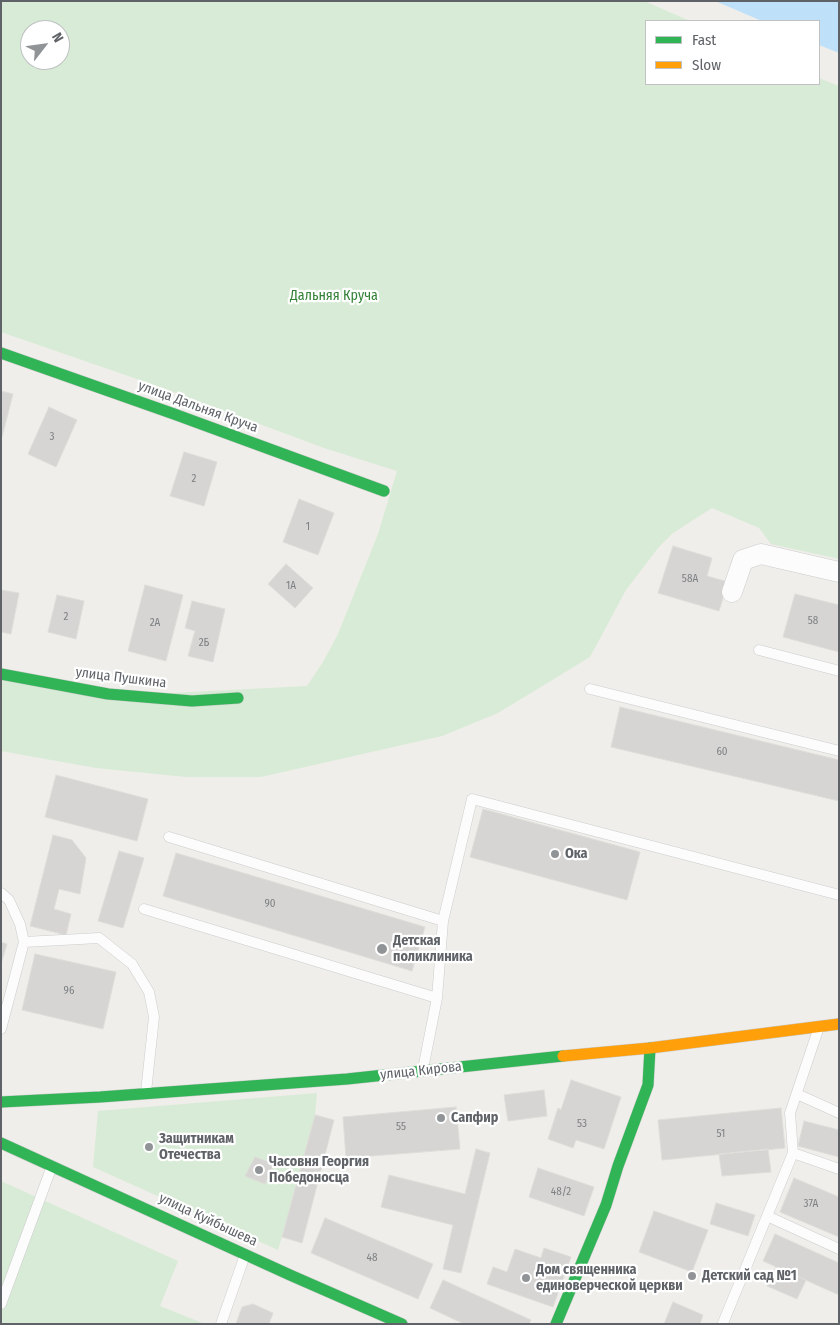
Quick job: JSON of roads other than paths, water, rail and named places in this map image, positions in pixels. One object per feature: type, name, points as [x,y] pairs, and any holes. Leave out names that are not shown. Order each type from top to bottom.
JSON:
[{"type":"street","name":"улица Дальняя Круча","points":[[1,353],[384,491]]},
{"type":"street","points":[[732,592],[743,560],[761,554],[839,572]]},
{"type":"street","name":"улица Пушкина","points":[[1,674],[108,694],[192,701],[238,698]]},
{"type":"street","name":"улица Кирова","points":[[1,1102],[146,1094],[347,1079],[650,1048],[836,1025]]},
{"type":"street","points":[[556,1324],[606,1205],[618,1166],[648,1086],[650,1048]]},
{"type":"street","name":"улица Куйбышева","points":[[1,1143],[402,1324]]},
{"type":"lane","points":[[759,650],[839,671]]},
{"type":"lane","points":[[590,689],[839,751]]},
{"type":"lane","points":[[422,1070],[437,998],[443,921],[472,799],[839,895]]},
{"type":"lane","points":[[169,837],[443,921]]},
{"type":"lane","points":[[1,893],[9,900],[20,924],[24,942],[1,1028]]},
{"type":"lane","points":[[144,909],[437,998]]},
{"type":"lane","points":[[24,942],[99,938],[132,964],[149,992],[154,1017],[146,1094]]},
{"type":"lane","points":[[836,1025],[839,1010]]},
{"type":"lane","points":[[723,1323],[793,1153],[790,1113],[819,1026]]},
{"type":"lane","points":[[797,1094],[839,1113]]},
{"type":"lane","points":[[793,1153],[839,1169]]},
{"type":"lane","points":[[1,1304],[52,1166]]},
{"type":"lane","points":[[767,1216],[839,1248]]},
{"type":"lane","points":[[221,1324],[246,1254]]},
{"type":"water","points":[[715,1],[839,1],[839,53],[820,45],[820,20],[760,20]]},
{"type":"place","name":"Ока","points":[[555,854]]},
{"type":"place","name":"Детская поликлиника","points":[[382,949]]},
{"type":"place","name":"Сапфир","points":[[441,1118]]},
{"type":"place","name":"Защитникам Отечества","points":[[149,1147]]},
{"type":"place","name":"Часовня Георгия Победоносца","points":[[259,1170]]},
{"type":"place","name":"Детский сад №1","points":[[692,1276]]},
{"type":"place","name":"Дом священника единоверческой церкви","points":[[526,1278]]},
{"type":"park label","name":"Дальняя Круча","points":[[334,296]]}]
